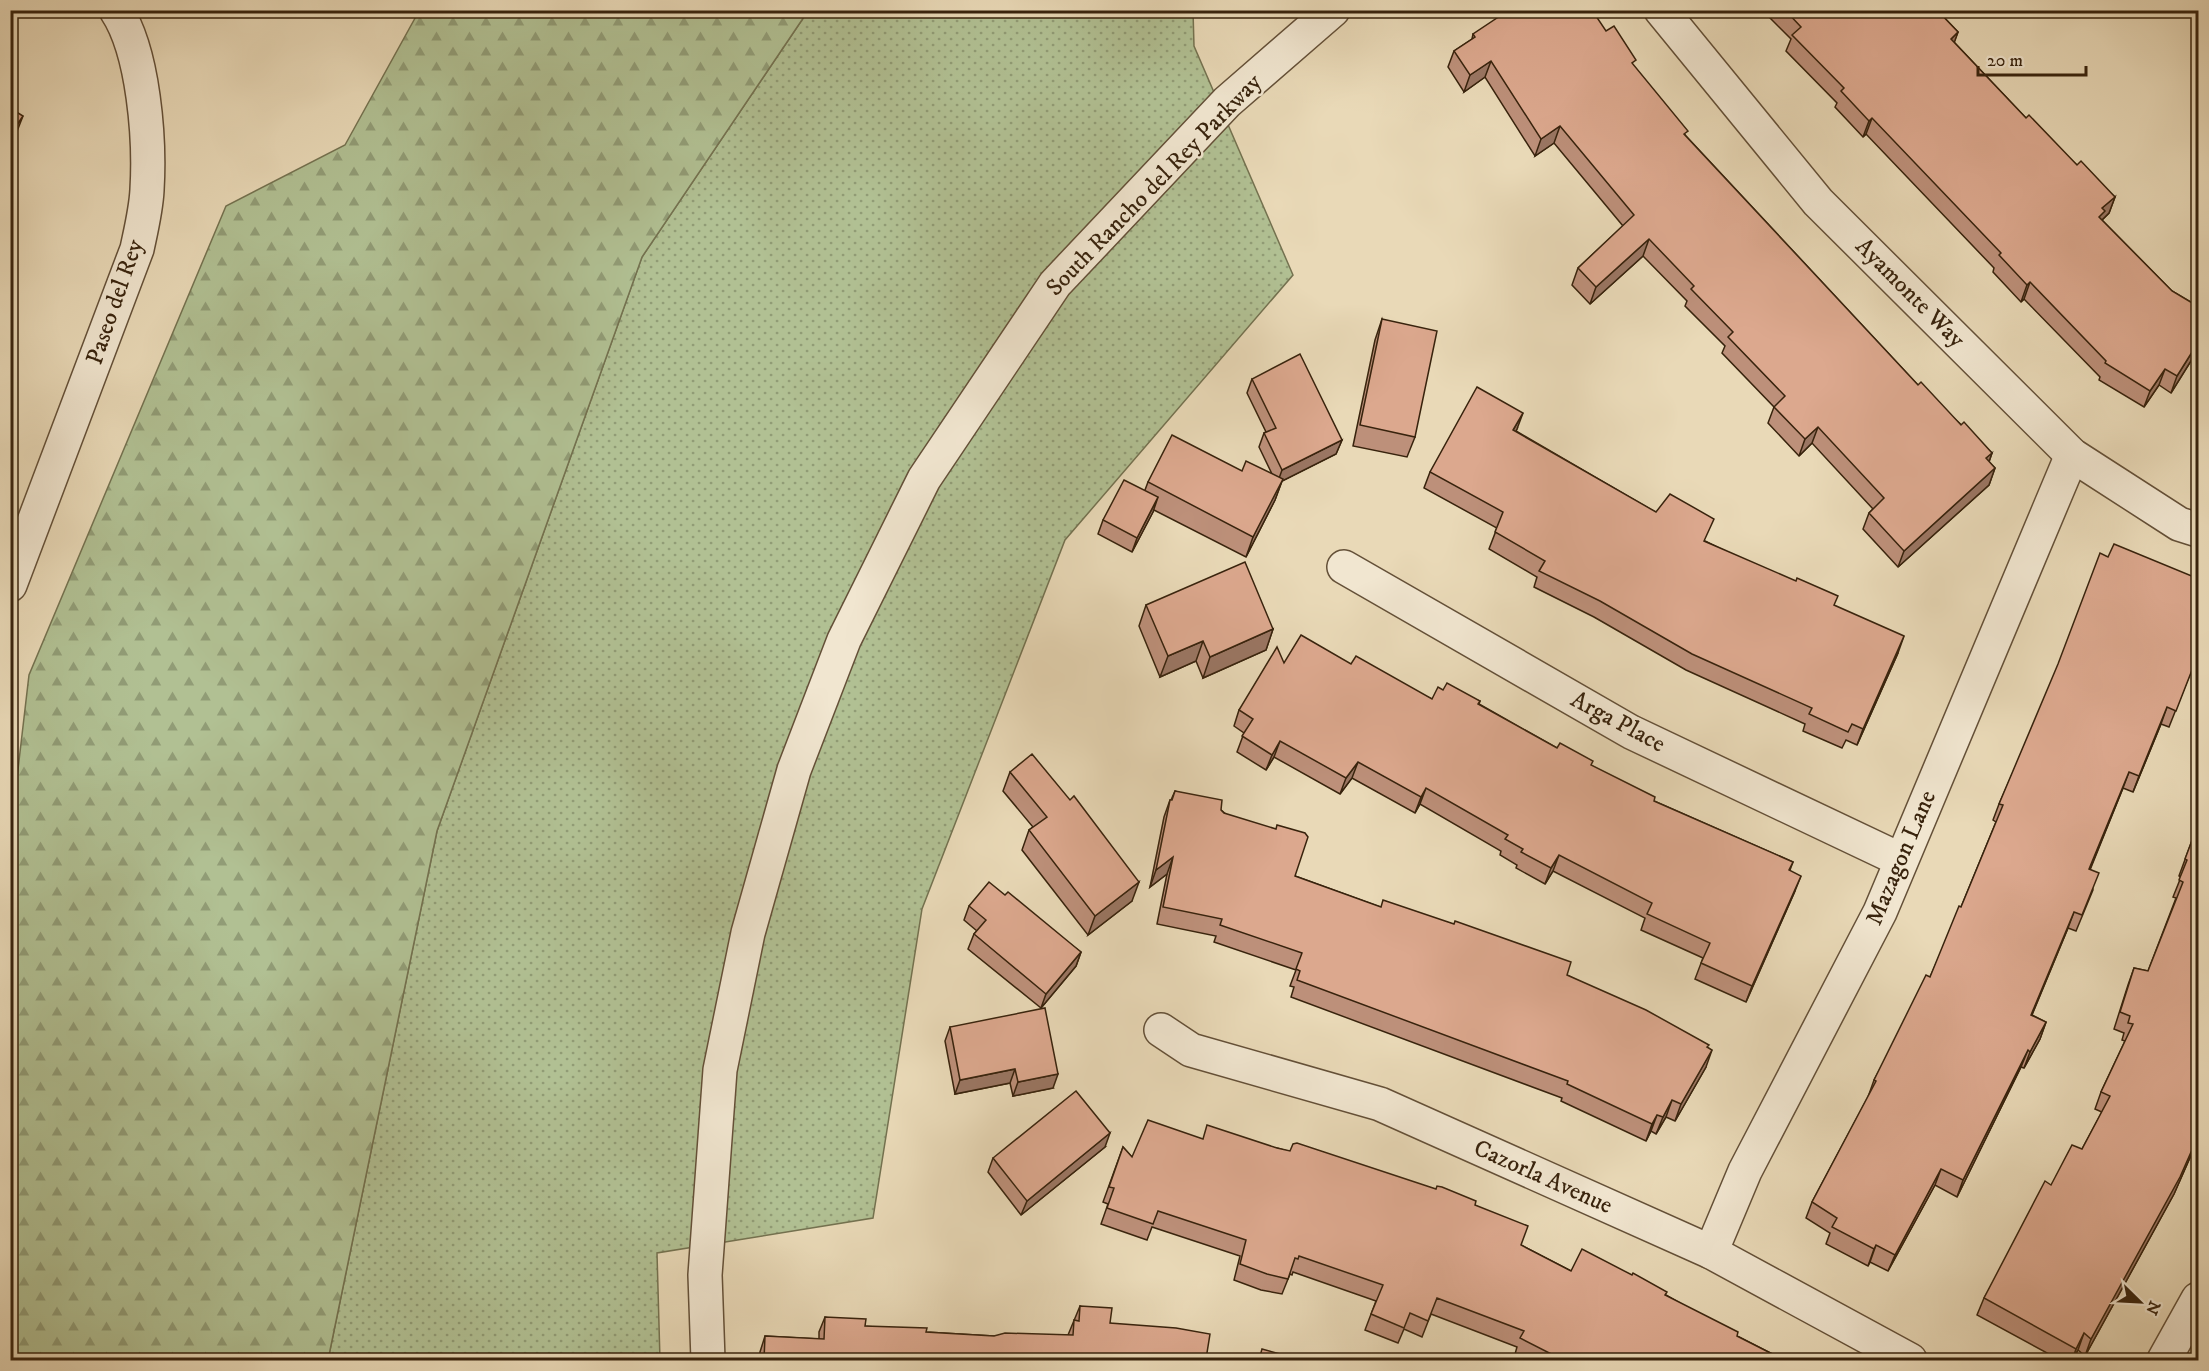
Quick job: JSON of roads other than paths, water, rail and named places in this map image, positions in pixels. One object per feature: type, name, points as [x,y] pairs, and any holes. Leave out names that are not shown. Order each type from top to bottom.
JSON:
[{"type":"street","name":"Paseo del Rey","points":[[10,585],[137,249],[147,190],[144,87],[125,23],[116,10]]},
{"type":"street","name":"South Rancho del Rey Parkway","points":[[708,1360],[705,1275],[720,1070],[748,933],[790,781],[844,640],[924,479],[1055,284],[1227,102],[1333,10]]},
{"type":"street","name":"Ayamonte Way","points":[[1661,10],[1818,202],[2072,455],[2179,524],[2199,530]]},
{"type":"street","name":"Mazagon Lane","points":[[1711,1252],[1745,1172],[1880,912],[2072,455]]},
{"type":"street","name":"Arga Place","points":[[1344,567],[1631,732],[1901,860]]},
{"type":"street","name":"Cazorla Avenue","points":[[1161,1030],[1191,1050],[1380,1104],[1711,1252],[1910,1360]]},
{"type":"street","points":[[2164,1360],[2199,1299]]}]
